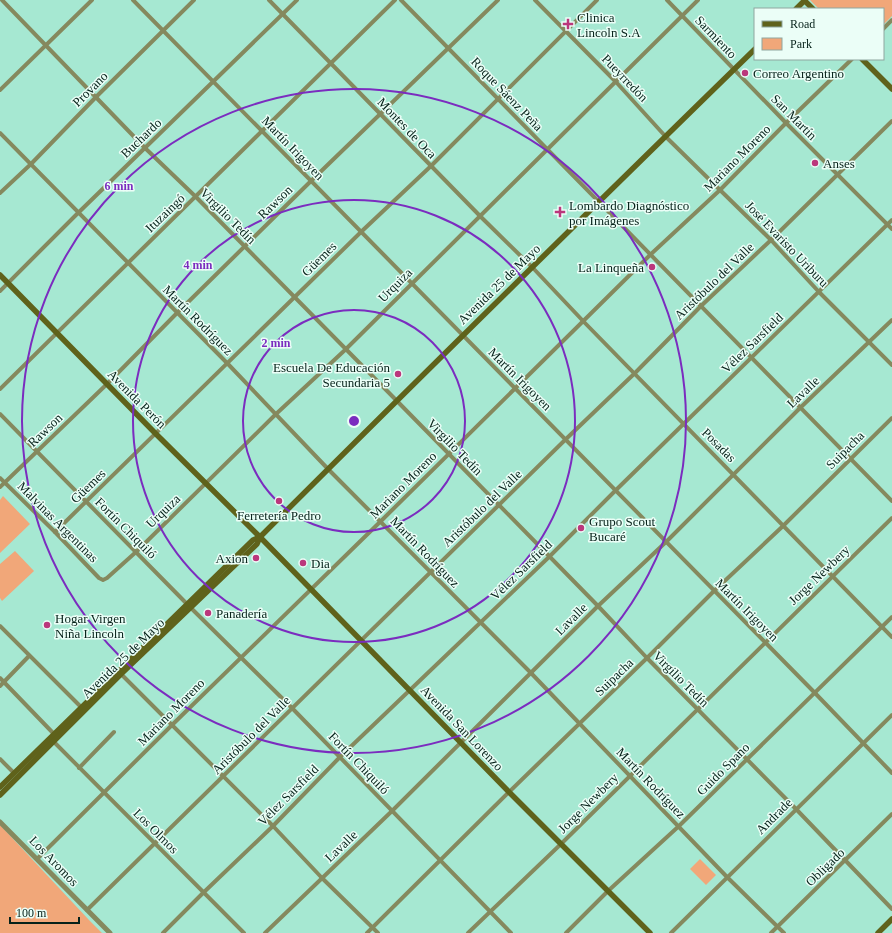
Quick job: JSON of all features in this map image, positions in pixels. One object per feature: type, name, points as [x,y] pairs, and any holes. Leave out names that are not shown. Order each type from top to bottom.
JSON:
[{"type":"main road","points":[[797,8],[804,0],[811,8]]},
{"type":"main road","name":"Avenida 25 de Mayo","points":[[0,795],[120,672],[257,544],[260,537],[462,335],[533,268],[754,50]]},
{"type":"main road","points":[[863,60],[892,89]]},
{"type":"main road","name":"Avenida Perón","points":[[0,275],[156,434],[260,537]]},
{"type":"main road","name":"Avenida San Lorenzo","points":[[260,537],[509,792],[650,933]]},
{"type":"main road","name":"Avenida 25 de Mayo","points":[[0,787],[54,738],[82,706],[120,672]]},
{"type":"main road","points":[[878,933],[892,919]]},
{"type":"street","name":"Virgilio Tedín","points":[[2,0],[145,148],[196,197],[598,606],[892,909]]},
{"type":"street","points":[[0,90],[92,0]]},
{"type":"street","name":"Martín Irigoyen","points":[[133,0],[362,231],[462,335],[566,439],[892,773]]},
{"type":"street","name":"Provano","points":[[0,193],[31,164],[194,0]]},
{"type":"street","name":"Montes de Oca","points":[[269,0],[480,217],[533,268]]},
{"type":"street","name":"Buchardo","points":[[0,291],[297,0]]},
{"type":"street","name":"Ituzaingó","points":[[0,389],[395,0]]},
{"type":"street","name":"Roque Sáenz Peña","points":[[401,0],[498,97],[599,203],[892,501]]},
{"type":"street","name":"Rawson","points":[[0,487],[107,384],[244,246],[498,0]]},
{"type":"street","name":"Pueyrredón","points":[[535,0],[616,82],[666,137]]},
{"type":"street","name":"Güemes","points":[[55,532],[430,166],[597,0]]},
{"type":"street","name":"Sarmiento","points":[[666,0],[734,70]]},
{"type":"street","name":"Urquiza","points":[[103,580],[136,552],[276,414],[345,350],[698,0]]},
{"type":"street","points":[[884,28],[892,20]]},
{"type":"street","name":"Mariano Moreno","points":[[37,859],[241,657],[584,322],[650,255],[720,190],[851,60]]},
{"type":"street","name":"San Martín","points":[[734,70],[892,229]]},
{"type":"street","name":"Aristóbulo del Valle","points":[[87,910],[635,373],[701,306],[771,240],[892,121]]},
{"type":"street","name":"Martín Rodríguez","points":[[0,133],[228,364],[328,469],[531,673],[784,933]]},
{"type":"street","name":"José Evaristo Uriburu","points":[[666,137],[771,240],[819,292],[892,365]]},
{"type":"street","name":"Vélez Sarsfield","points":[[163,933],[203,892],[273,826],[340,757],[549,557],[892,220]]},
{"type":"street","name":"Posadas","points":[[533,268],[892,637]]},
{"type":"street","name":"Lavalle","points":[[265,933],[800,408],[892,320]]},
{"type":"street","name":"Fortín Chiquiló","points":[[0,414],[189,606],[292,708],[511,933]]},
{"type":"street","name":"Suipacha","points":[[367,933],[509,792],[892,418]]},
{"type":"street","name":"Malvinas Argentinas","points":[[0,478],[103,580]]},
{"type":"street","name":"Jorge Newbery","points":[[468,933],[562,844],[764,642],[892,518]]},
{"type":"street","name":"Guido Spano","points":[[566,933],[608,891],[679,826],[892,616]]},
{"type":"street","points":[[0,626],[29,656],[82,706]]},
{"type":"street","points":[[0,686],[29,656]]},
{"type":"street","points":[[120,672],[378,933]]},
{"type":"street","name":"Los Olmos","points":[[0,678],[79,768],[244,933]]},
{"type":"street","name":"Andrade","points":[[671,933],[892,715]]},
{"type":"street","points":[[79,768],[114,732]]},
{"type":"street","points":[[0,759],[14,773]]},
{"type":"street","name":"Obligado","points":[[771,933],[846,861],[892,814]]},
{"type":"street","name":"Los Aromos","points":[[0,822],[110,933]]},
{"type":"green space","points":[[810,0],[892,0],[892,16],[884,24],[884,8],[818,8]]},
{"type":"green space","points":[[3,496],[30,524],[0,553],[0,500]]},
{"type":"green space","points":[[15,551],[34,571],[2,601],[0,598],[0,564]]},
{"type":"green space","points":[[0,825],[89,920],[102,933],[0,933]]},
{"type":"green space","points":[[700,859],[716,875],[706,885],[690,869]]},
{"type":"place","name":"Clinica Lincoln S.A","points":[[568,24]]},
{"type":"place","name":"Correo Argentino","points":[[745,73]]},
{"type":"place","name":"Anses","points":[[815,163]]},
{"type":"place","name":"Lombardo Diagnóstico por Imágenes","points":[[560,212]]},
{"type":"place","name":"La Linqueña","points":[[652,267]]},
{"type":"place","name":"Escuela De Educación Secundaria 5","points":[[398,374]]},
{"type":"place","name":"Ferretería Pedro","points":[[279,501]]},
{"type":"place","name":"Grupo Scout Bucaré","points":[[581,528]]},
{"type":"place","name":"Axion","points":[[256,558]]},
{"type":"place","name":"Dia","points":[[303,563]]},
{"type":"place","name":"Panadería","points":[[208,613]]},
{"type":"place","name":"Hogar Virgen Niña Lincoln","points":[[47,625]]}]
